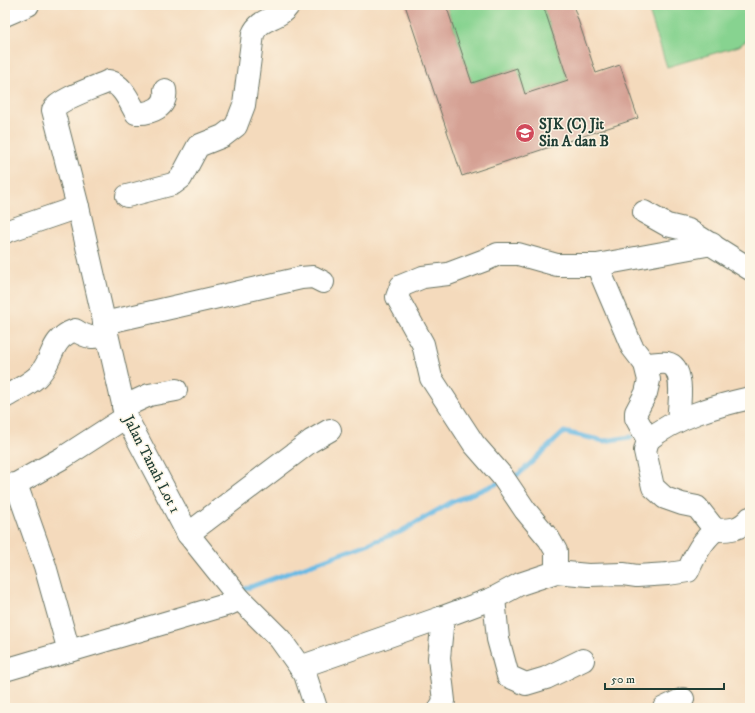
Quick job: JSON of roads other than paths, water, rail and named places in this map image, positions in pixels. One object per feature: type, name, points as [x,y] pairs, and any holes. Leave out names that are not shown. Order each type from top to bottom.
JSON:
[{"type":"street","points":[[5,15],[28,5]]},
{"type":"street","points":[[127,196],[173,184],[181,178],[198,146],[223,136],[236,126],[244,105],[253,34],[257,26],[284,12],[289,5]]},
{"type":"street","name":"Jalan Tanah Lot 1","points":[[165,90],[166,97],[163,104],[157,108],[142,113],[136,113],[123,91],[115,83],[109,81],[65,101],[53,110],[78,207],[124,412],[188,534],[240,599],[280,639],[305,674],[316,708]]},
{"type":"street","points":[[5,232],[78,207]]},
{"type":"street","points":[[644,212],[667,225],[688,230],[750,269]]},
{"type":"street","points":[[556,572],[556,551],[549,539],[525,510],[502,476],[474,444],[431,378],[423,344],[397,297],[401,286],[423,277],[448,274],[498,254],[518,254],[556,265],[597,265],[712,244]]},
{"type":"street","points":[[597,265],[632,347],[645,364],[649,380],[646,393],[636,412],[636,418],[648,440]]},
{"type":"street","points":[[5,397],[37,377],[58,340],[65,334],[76,330],[84,336],[95,338],[106,329],[302,278],[313,277],[323,282]]},
{"type":"street","points":[[645,364],[667,363],[672,365],[676,370],[680,391],[678,421]]},
{"type":"street","points":[[69,651],[45,566],[10,484],[64,457],[149,394],[176,390]]},
{"type":"street","points":[[715,530],[697,507],[665,498],[653,487],[645,451],[648,440],[661,429],[678,421],[750,398]]},
{"type":"street","points":[[188,534],[311,441],[330,430]]},
{"type":"street","points":[[300,667],[443,617],[494,598],[520,584],[556,572],[637,576],[688,571],[707,536],[715,530],[733,530],[740,527],[750,518]]},
{"type":"street","points":[[494,598],[498,639],[508,676],[526,684],[546,678],[583,660]]},
{"type":"street","points":[[5,670],[229,604],[240,599]]},
{"type":"street","points":[[440,708],[444,702],[439,658],[443,617]]},
{"type":"waterway","points":[[510,478],[519,474],[564,432],[604,441],[631,437]]},
{"type":"waterway","points":[[242,590],[400,532],[452,502],[501,482]]},
{"type":"place","name":"SJK (C) Jit Sin A dan B","points":[[525,133]]}]
